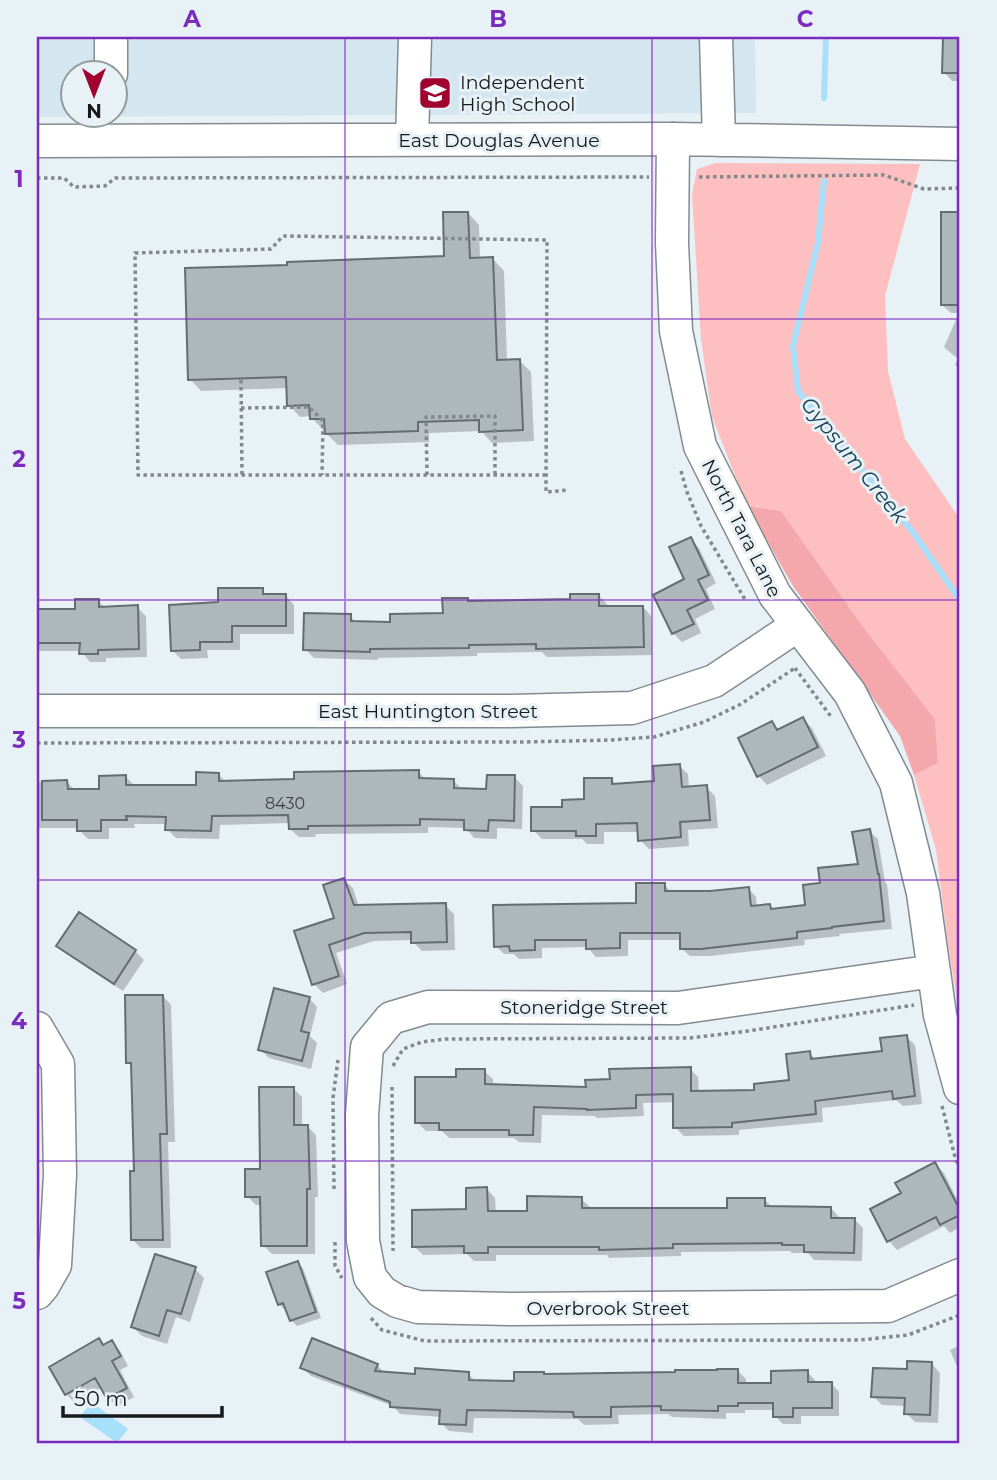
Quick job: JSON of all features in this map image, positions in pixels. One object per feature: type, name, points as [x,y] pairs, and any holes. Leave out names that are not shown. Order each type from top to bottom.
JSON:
[{"type":"street","points":[[111,37],[111,60]]},
{"type":"street","points":[[716,37],[719,140]]},
{"type":"street","points":[[412,140],[415,38]]},
{"type":"street","name":"East Douglas Avenue","points":[[130,129],[412,140],[673,139],[960,144]]},
{"type":"street","name":"East Douglas Avenue","points":[[37,141],[100,130]]},
{"type":"street","name":"North Tara Lane","points":[[673,139],[672,243],[676,331],[700,446],[775,595],[786,633],[849,693],[896,783],[923,893],[922,973],[940,1015],[951,1097]]},
{"type":"street","name":"East Huntington Street","points":[[37,711],[498,711],[632,708],[715,681],[786,633]]},
{"type":"street","name":"Stoneridge Street","points":[[362,1168],[362,1115],[367,1047],[391,1018],[428,1007],[678,1008],[922,973]]},
{"type":"street","points":[[37,1028],[58,1064],[60,1164],[55,1265],[37,1293]]},
{"type":"street","name":"Overbrook Street","points":[[362,1168],[363,1241],[370,1277],[382,1292],[397,1301],[418,1307],[511,1309],[888,1306],[960,1275]]},
{"type":"path","points":[[37,178],[64,178],[74,187],[105,186],[115,178],[884,175],[924,189],[960,188]]},
{"type":"path","points":[[546,475],[138,475],[135,253],[271,250],[283,236],[547,240],[546,492],[569,490]]},
{"type":"path","points":[[241,380],[242,475]]},
{"type":"path","points":[[241,408],[309,407],[323,421],[322,475]]},
{"type":"path","points":[[427,475],[426,417],[495,416],[495,475]]},
{"type":"path","points":[[681,470],[701,526],[751,609]]},
{"type":"path","points":[[786,633],[832,718]]},
{"type":"path","points":[[392,1067],[403,1049],[422,1042],[446,1039],[690,1038],[915,1005],[922,973]]},
{"type":"path","points":[[334,1196],[333,1098],[338,1058]]},
{"type":"path","points":[[392,1079],[393,1260]]},
{"type":"path","points":[[951,1097],[955,1157],[960,1169]]},
{"type":"path","points":[[335,1238],[335,1266],[347,1287]]},
{"type":"path","points":[[367,1314],[382,1330],[425,1341],[860,1340],[908,1335],[960,1315]]},
{"type":"shaded area","name":"Independent High School","points":[[37,37],[755,37],[756,113],[130,116],[130,60],[60,60],[60,117],[37,117]]},
{"type":"shaded area","points":[[715,163],[920,164],[885,296],[888,371],[905,439],[960,519],[960,1019],[936,850],[914,775],[938,763],[935,719],[864,628],[781,511],[747,506],[712,417],[701,339],[692,194],[697,169]]},
{"type":"shaded area","points":[[747,506],[781,511],[864,628],[935,719],[938,763],[914,775],[900,736],[793,586]]},
{"type":"water","points":[[91,1402],[128,1429],[117,1443],[80,1417]]},
{"type":"building","points":[[943,37],[960,37],[960,73],[942,73]]},
{"type":"building","points":[[443,212],[468,212],[470,258],[493,257],[497,360],[520,359],[523,430],[479,432],[479,420],[418,422],[418,431],[325,434],[324,419],[310,419],[309,405],[287,406],[286,377],[188,380],[185,268],[444,256]]},
{"type":"building","points":[[941,212],[960,212],[960,305],[941,305]]},
{"type":"building","points":[[691,537],[709,575],[698,580],[708,600],[687,610],[694,624],[672,634],[653,595],[684,579],[669,547]]},
{"type":"building","points":[[218,588],[263,588],[263,594],[286,594],[286,626],[232,626],[232,642],[200,642],[200,650],[171,651],[169,605],[218,602]]},
{"type":"building","points":[[570,594],[599,594],[599,606],[643,606],[644,647],[536,649],[536,644],[370,649],[370,652],[303,650],[304,613],[351,614],[351,621],[390,622],[390,614],[443,613],[442,598],[468,598],[468,601],[570,599]]},
{"type":"building","points":[[75,599],[99,599],[99,607],[138,605],[139,649],[98,650],[98,654],[79,654],[80,643],[37,643],[37,609],[75,609]]},
{"type":"building","points":[[803,717],[818,747],[757,777],[738,738],[772,721],[777,730]]},
{"type":"building","points":[[680,764],[682,787],[707,785],[710,820],[680,822],[681,837],[638,841],[637,823],[596,824],[596,836],[576,836],[576,831],[531,831],[531,807],[562,807],[562,800],[584,799],[584,778],[612,778],[612,784],[654,781],[653,766]]},
{"type":"building","points":[[419,770],[419,778],[454,779],[454,788],[486,789],[487,775],[515,775],[514,821],[489,820],[488,831],[464,830],[464,820],[420,819],[420,825],[308,826],[308,829],[289,829],[288,815],[212,816],[211,831],[165,830],[166,817],[126,816],[127,820],[101,820],[101,831],[77,831],[77,820],[42,820],[42,781],[67,780],[68,789],[99,789],[99,776],[126,775],[126,785],[196,785],[196,772],[219,773],[219,781],[294,779],[294,772]]},
{"type":"building","points":[[870,829],[879,874],[884,921],[797,932],[797,938],[701,949],[680,949],[680,933],[620,933],[620,948],[586,949],[586,940],[535,940],[535,950],[510,951],[509,946],[494,947],[493,905],[636,903],[636,883],[665,883],[665,891],[710,891],[749,887],[751,906],[770,904],[771,909],[805,905],[803,885],[820,883],[818,868],[858,864],[852,832]]},
{"type":"building","points":[[344,878],[354,905],[446,903],[447,942],[411,943],[411,932],[364,933],[329,945],[339,976],[312,985],[294,931],[334,918],[323,885]]},
{"type":"building","points":[[79,912],[136,950],[114,984],[56,946]]},
{"type":"building","points":[[274,988],[310,997],[301,1031],[309,1033],[302,1061],[258,1050]]},
{"type":"building","points":[[125,995],[163,995],[167,1134],[160,1134],[163,1240],[131,1240],[130,1171],[134,1171],[131,1063],[126,1063]]},
{"type":"building","points":[[907,1035],[915,1096],[893,1099],[892,1091],[815,1101],[816,1114],[732,1123],[732,1127],[673,1128],[673,1094],[636,1095],[636,1108],[587,1110],[534,1107],[533,1135],[509,1135],[509,1130],[439,1130],[439,1123],[415,1123],[415,1077],[456,1077],[456,1069],[485,1069],[485,1084],[586,1087],[585,1080],[610,1079],[609,1069],[691,1067],[691,1091],[754,1090],[754,1084],[789,1080],[786,1054],[810,1051],[811,1059],[882,1051],[880,1038]]},
{"type":"building","points":[[259,1087],[294,1087],[294,1125],[308,1125],[310,1189],[307,1189],[307,1246],[261,1246],[260,1197],[245,1197],[245,1169],[260,1169]]},
{"type":"building","points":[[935,1162],[960,1210],[960,1215],[940,1225],[936,1217],[887,1242],[870,1209],[901,1193],[895,1183]]},
{"type":"building","points":[[487,1187],[488,1211],[527,1211],[527,1196],[582,1197],[582,1208],[727,1208],[727,1198],[765,1198],[765,1206],[831,1207],[831,1218],[855,1218],[854,1253],[804,1252],[804,1245],[782,1243],[673,1244],[673,1248],[599,1250],[599,1247],[488,1247],[488,1253],[464,1253],[464,1246],[412,1247],[412,1210],[466,1209],[466,1188]]},
{"type":"building","points":[[155,1254],[196,1267],[181,1314],[167,1310],[159,1336],[131,1327]]},
{"type":"building","points":[[298,1261],[316,1312],[290,1321],[283,1303],[278,1305],[266,1272]]},
{"type":"building","points":[[99,1338],[103,1345],[112,1340],[121,1356],[112,1361],[127,1388],[107,1399],[95,1378],[65,1395],[49,1367]]},
{"type":"building","points":[[312,1338],[378,1364],[375,1371],[415,1374],[415,1368],[469,1372],[469,1380],[514,1381],[514,1372],[544,1374],[738,1369],[738,1383],[771,1383],[771,1371],[808,1370],[808,1382],[832,1382],[832,1408],[793,1408],[793,1417],[773,1417],[773,1403],[738,1403],[738,1406],[718,1406],[718,1411],[661,1410],[661,1406],[611,1407],[611,1417],[574,1417],[573,1412],[467,1410],[466,1425],[439,1424],[440,1410],[390,1407],[390,1402],[300,1368]]},
{"type":"building","points":[[907,1361],[932,1362],[930,1415],[904,1414],[905,1398],[871,1397],[873,1368],[907,1369]]},
{"type":"waterway","name":"Gypsum Creek","points":[[824,98],[826,37]]},
{"type":"waterway","name":"Gypsum Creek","points":[[824,181],[818,242],[793,346],[798,391],[912,531],[960,600]]},
{"type":"place","name":"Independent High School","points":[[435,93]]}]
